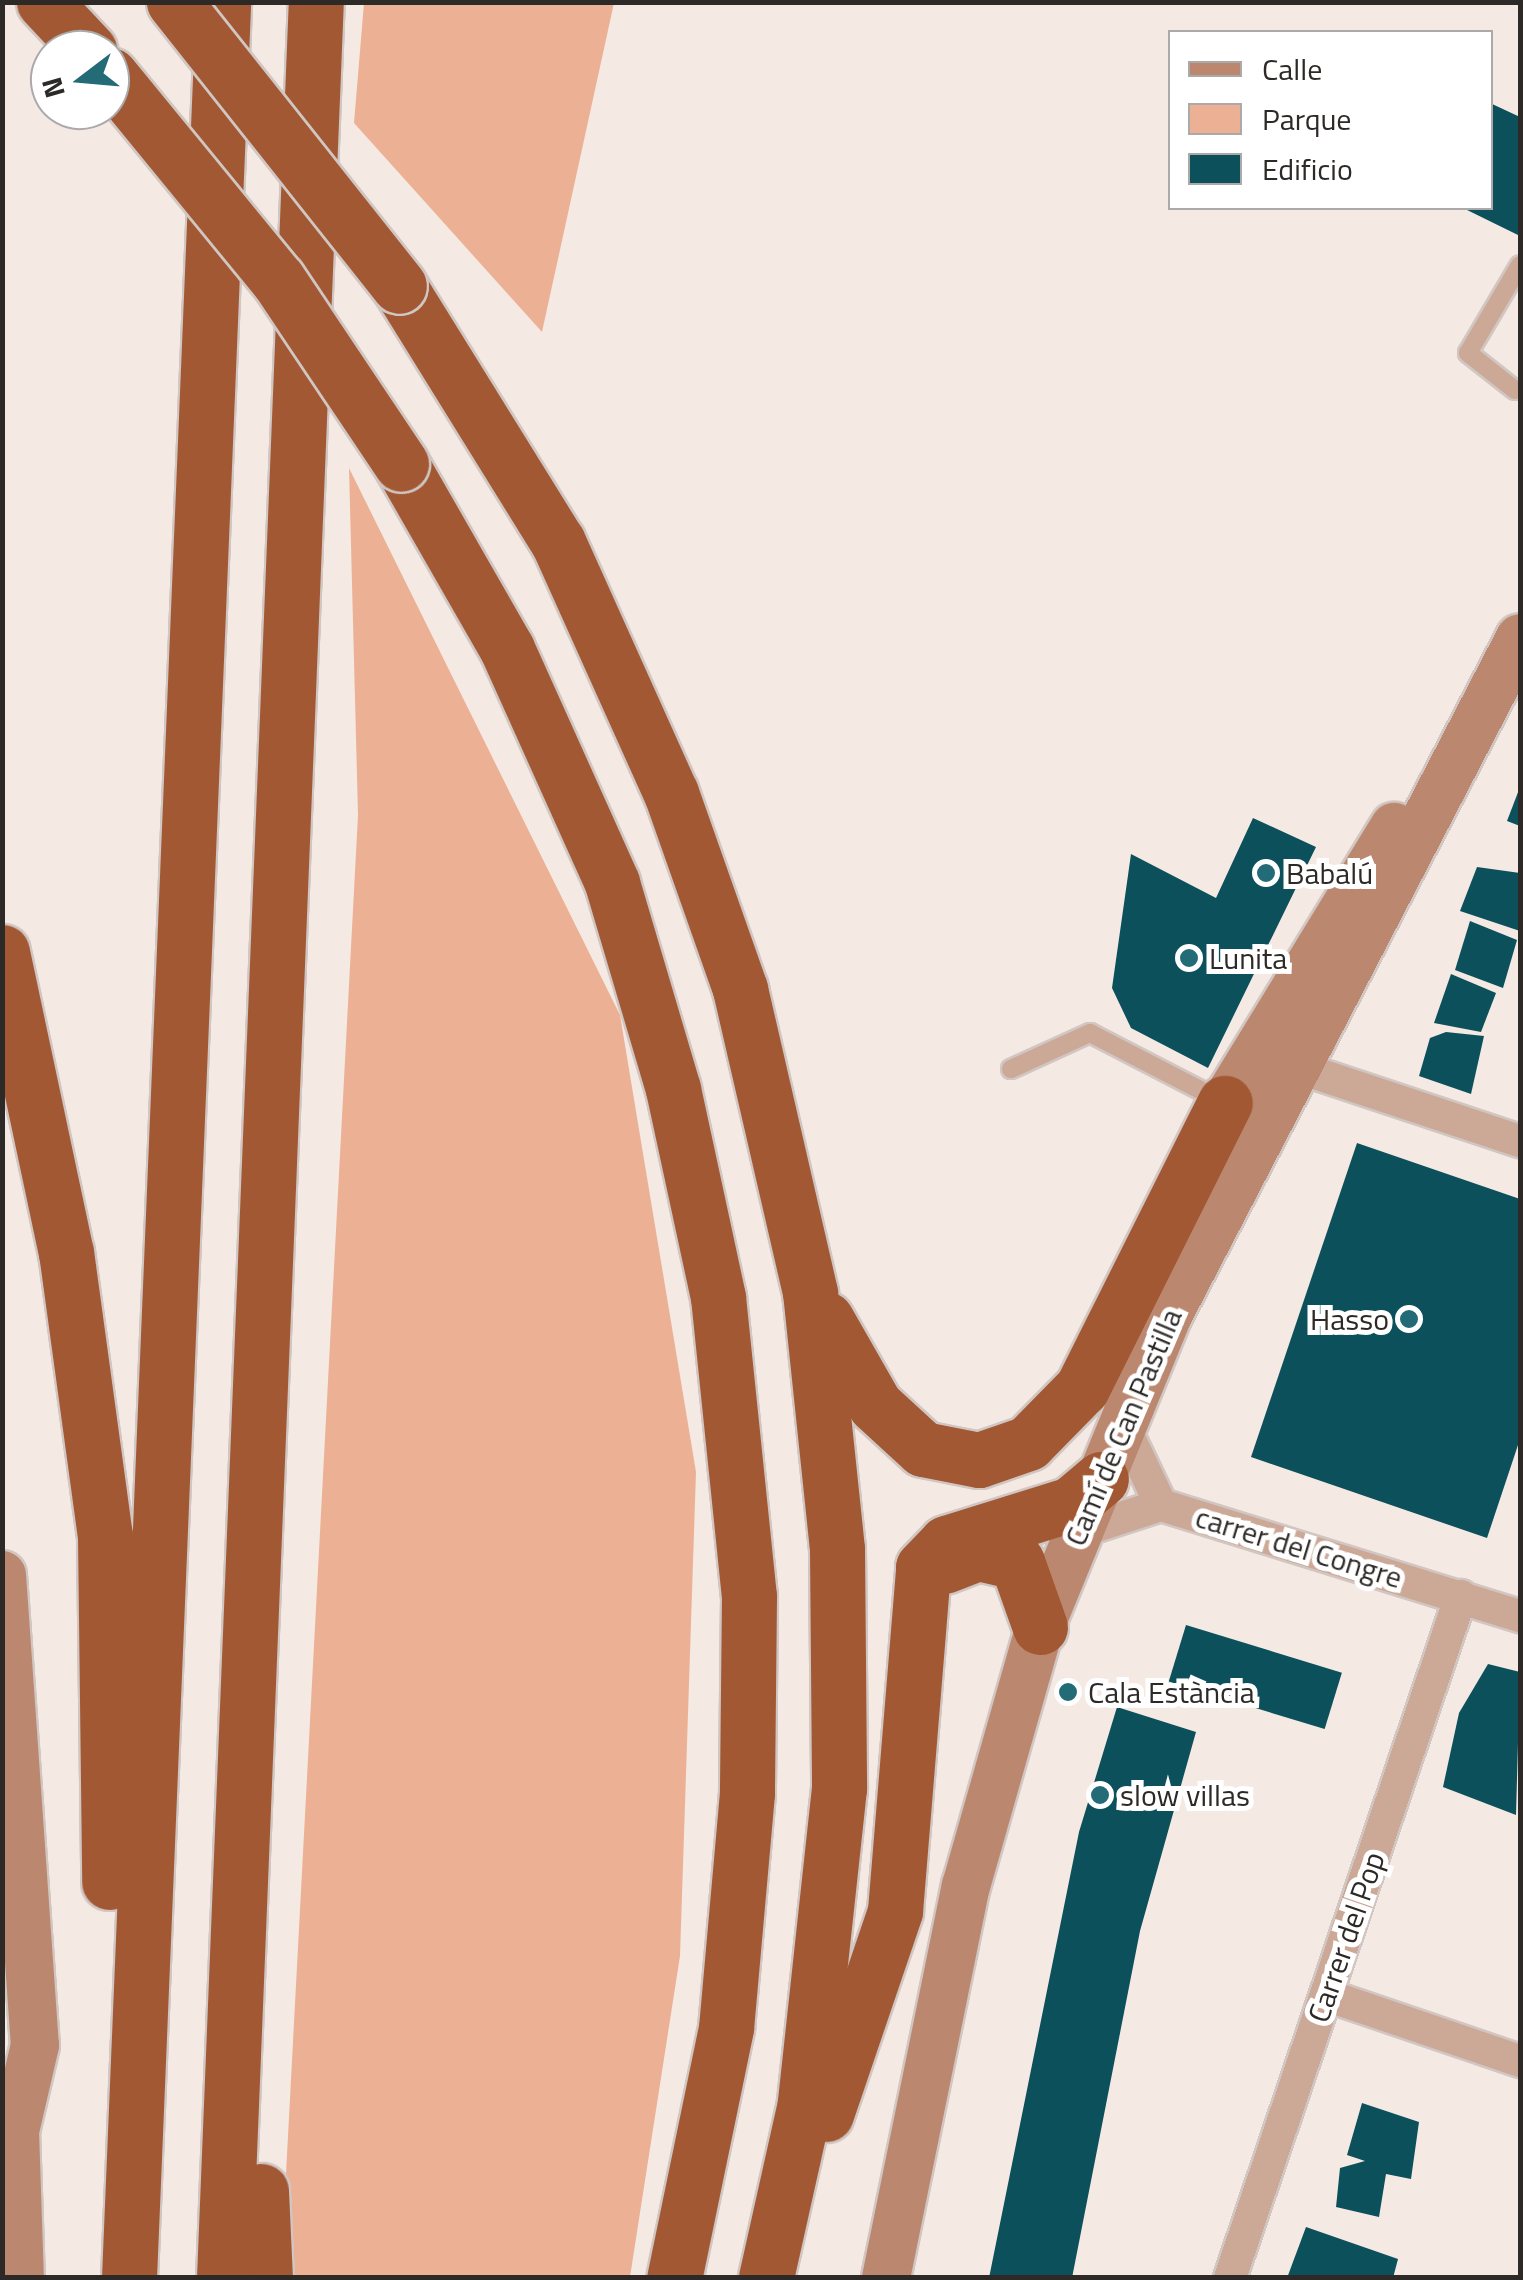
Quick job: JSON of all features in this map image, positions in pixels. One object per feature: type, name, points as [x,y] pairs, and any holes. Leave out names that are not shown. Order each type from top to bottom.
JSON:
[{"type":"highway","points":[[44,2],[70,30]]},
{"type":"highway","points":[[174,2],[399,286],[558,542],[671,792],[740,989],[810,1292],[836,1549],[839,1788],[822,1984],[774,2253]]},
{"type":"highway","points":[[129,2278],[223,2]]},
{"type":"highway","points":[[224,2278],[254,1619],[316,2]]},
{"type":"highway","points":[[130,100],[278,280],[401,464],[506,649],[612,884],[673,1089],[718,1297],[749,1596],[746,1793],[726,2028],[674,2278]]},
{"type":"highway","points":[[2,952],[66,1252],[104,1535],[110,1965],[132,2204]]},
{"type":"highway","points":[[810,1292],[875,1405],[905,1438],[958,1460],[1012,1451],[1044,1433],[1082,1388],[1248,1114]]},
{"type":"highway","points":[[774,2253],[894,1911],[914,1603],[923,1567],[946,1543],[1071,1504],[1101,1478]]},
{"type":"highway","points":[[914,1603],[953,1560],[991,1553],[1027,1576],[1040,1626]]},
{"type":"highway","points":[[254,1619],[279,1736],[264,2278]]},
{"type":"street","name":"Camí de Can Pastilla","points":[[886,2278],[966,1886],[1040,1626],[1248,1114],[1300,1068],[1507,689],[1520,638]]},
{"type":"street","points":[[1248,1114],[1337,909],[1507,689]]},
{"type":"street","points":[[1300,1068],[1520,1141]]},
{"type":"street","points":[[1123,1425],[1161,1505]]},
{"type":"street","name":"carrer del Congre","points":[[1078,1532],[1161,1505],[1520,1616]]},
{"type":"street","points":[[2,1575],[33,2021],[14,2105],[20,2278]]},
{"type":"street","name":"Carrer del Pop","points":[[1230,2278],[1461,1596]]},
{"type":"street","points":[[2,1969],[33,2021]]},
{"type":"street","points":[[1326,1995],[1520,2060]]},
{"type":"lane","points":[[1514,390],[1468,353],[1520,264]]},
{"type":"lane","points":[[1012,1068],[1090,1033],[1248,1114]]},
{"type":"green space","points":[[364,3],[614,3],[542,332],[354,123]]},
{"type":"green space","points":[[349,468],[620,1015],[696,1472],[680,1956],[630,2277],[292,2277],[282,2249],[358,815]]},
{"type":"building","points":[[1493,104],[1520,117],[1520,236],[1467,210],[1493,210]]},
{"type":"building","points":[[1520,787],[1520,826],[1507,821]]},
{"type":"building","name":"Lunita","points":[[1253,818],[1316,847],[1208,1068],[1131,1028],[1112,988],[1131,854],[1216,898]]},
{"type":"building","points":[[1477,867],[1520,873],[1520,931],[1460,911]]},
{"type":"building","points":[[1470,921],[1517,940],[1503,988],[1455,970]]},
{"type":"building","points":[[1451,974],[1496,993],[1481,1032],[1434,1023]]},
{"type":"building","points":[[1446,1032],[1484,1036],[1471,1094],[1419,1076],[1430,1038]]},
{"type":"building","name":"Hasso","points":[[1357,1143],[1520,1199],[1520,1439],[1487,1538],[1251,1457]]},
{"type":"building","points":[[1186,1625],[1342,1673],[1325,1729],[1169,1681]]},
{"type":"building","points":[[1488,1664],[1520,1672],[1516,1815],[1443,1787],[1459,1713]]},
{"type":"building","points":[[1117,1707],[1196,1732],[1140,1931],[1072,2278],[989,2278],[1079,1832]]},
{"type":"building","points":[[1362,2103],[1419,2122],[1411,2179],[1386,2174],[1379,2217],[1336,2207],[1340,2168],[1365,2161],[1347,2155]]},
{"type":"building","points":[[1306,2227],[1398,2259],[1393,2278],[1287,2278]]},
{"type":"place","name":"Babalú","points":[[1266,873]]},
{"type":"place","name":"Lunita","points":[[1189,958]]},
{"type":"place","name":"Hasso","points":[[1409,1319]]},
{"type":"place","name":"Cala Estància","points":[[1068,1692]]},
{"type":"place","name":"slow villas","points":[[1100,1795]]}]
